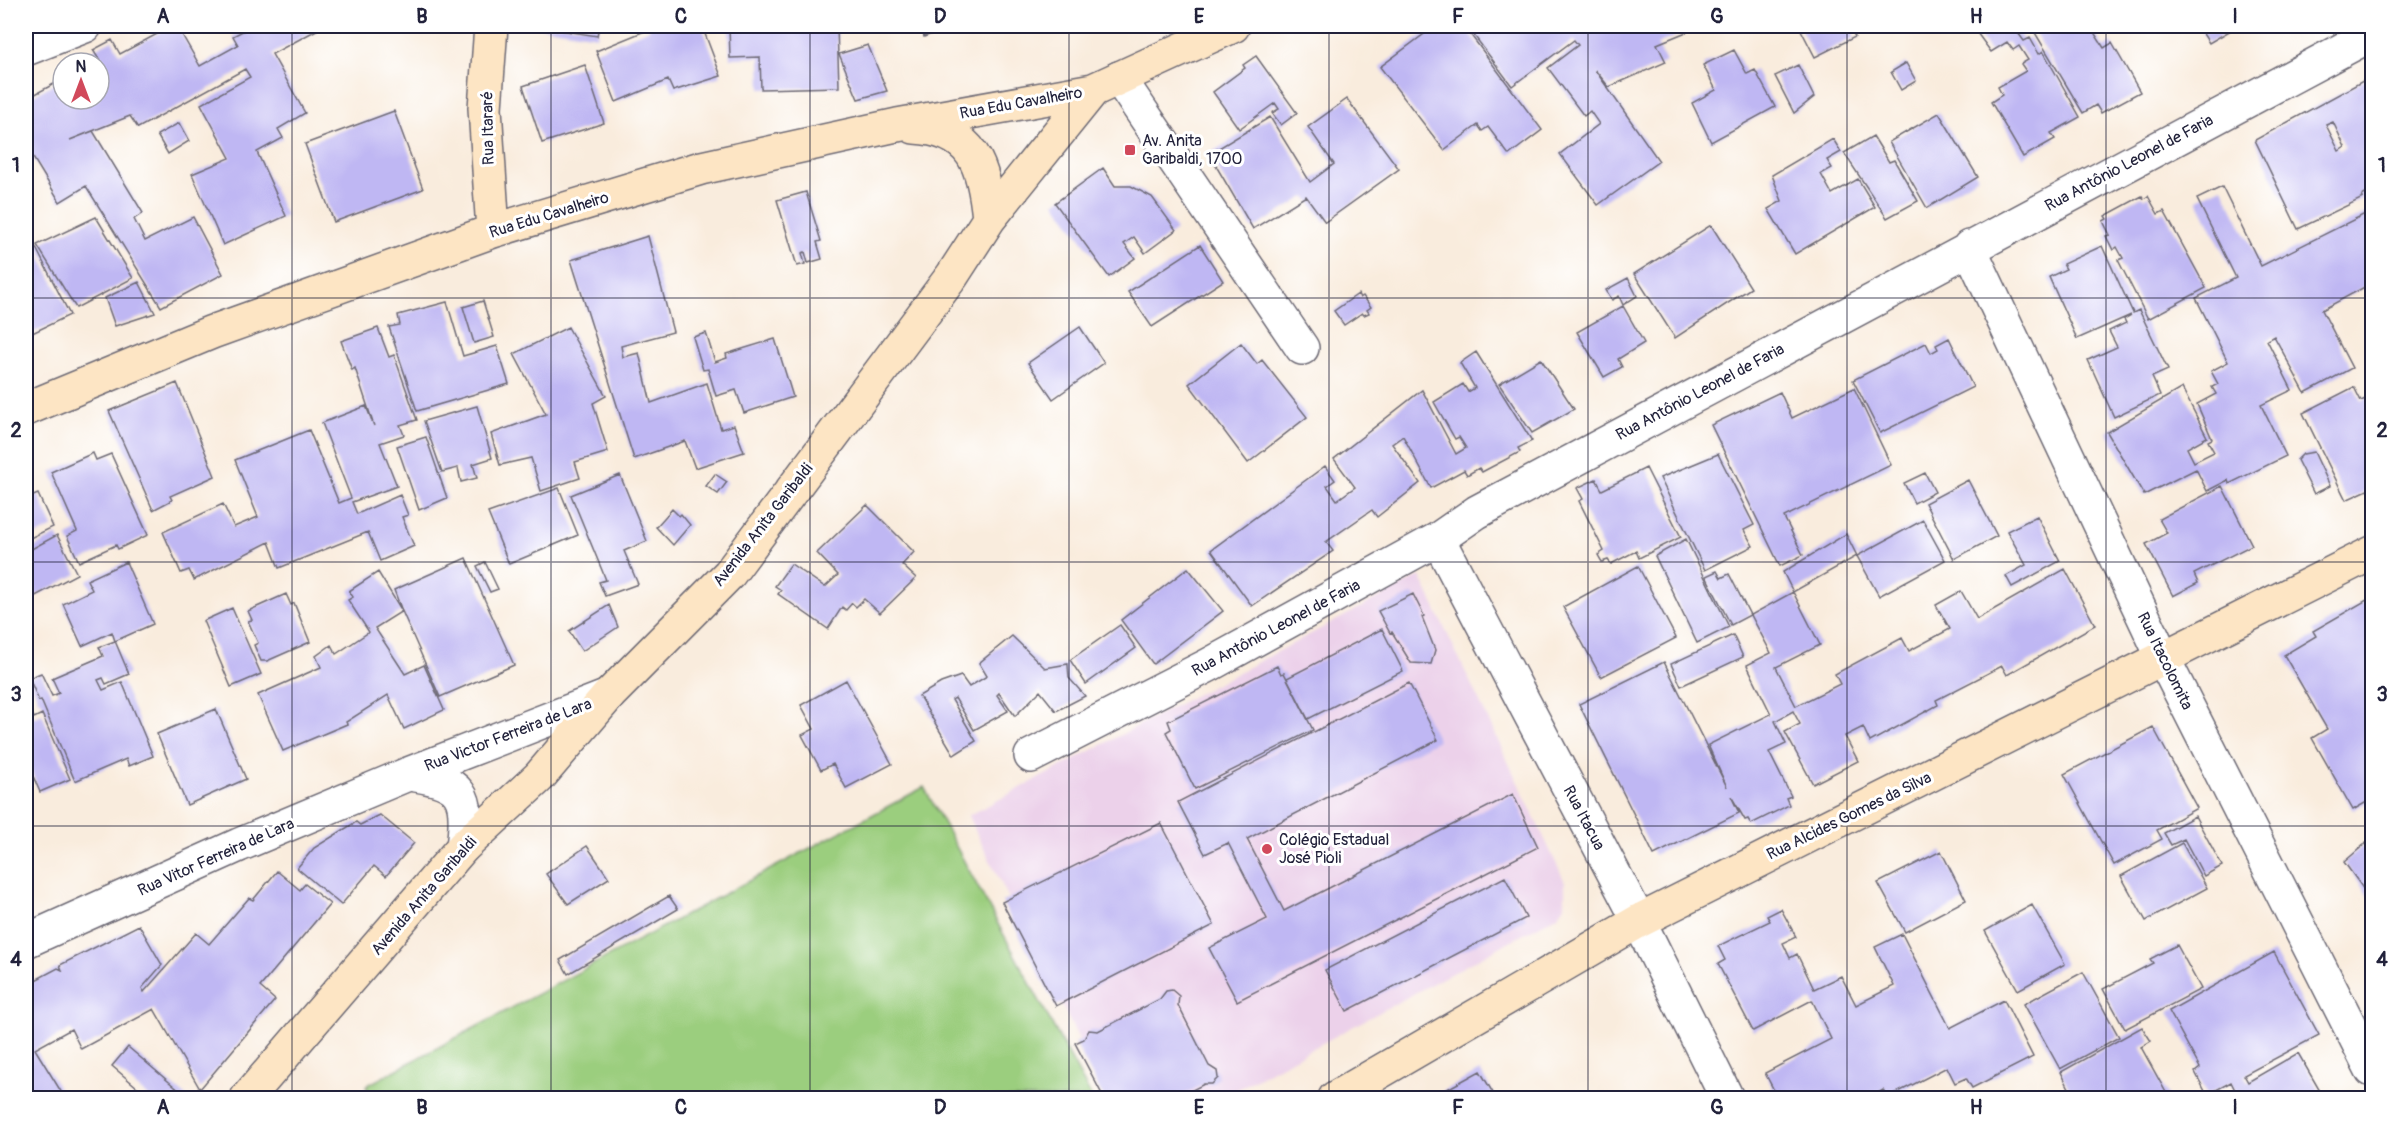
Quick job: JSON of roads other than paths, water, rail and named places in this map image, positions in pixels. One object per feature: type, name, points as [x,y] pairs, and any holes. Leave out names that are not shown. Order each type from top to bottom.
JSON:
[{"type":"street","points":[[26,49],[85,26]]},
{"type":"street","name":"Rua Itararé","points":[[491,26],[485,108],[493,231]]},
{"type":"street","name":"Avenida Anita Garibaldi","points":[[247,1098],[463,848],[539,777],[608,696],[729,573],[952,276],[989,219],[1106,84],[1233,26]]},
{"type":"street","name":"Rua Antônio Leonel de Faria","points":[[1031,756],[1209,665],[1438,539],[1477,512],[2373,34]]},
{"type":"street","points":[[1106,84],[1302,348]]},
{"type":"street","name":"Rua Edu Cavalheiro","points":[[26,409],[212,332],[493,231],[701,168],[897,125],[1106,84]]},
{"type":"street","points":[[897,125],[933,129],[953,137],[967,147],[982,170],[989,219]]},
{"type":"street","name":"Rua Itacolomita","points":[[1969,248],[2164,660],[2373,1070]]},
{"type":"street","name":"Rua Itacua","points":[[1438,539],[1638,921],[1727,1098]]},
{"type":"street","name":"Rua Alcides Gomes da Silva","points":[[1335,1098],[1638,921],[2164,660],[2373,553]]},
{"type":"street","name":"Rua Victor Ferreira de Lara","points":[[408,774],[608,696]]},
{"type":"street","points":[[408,774],[440,780],[461,796],[466,808],[463,848]]},
{"type":"street","name":"Rua Vitor Ferreira de Lara","points":[[26,941],[239,845],[408,774]]},
{"type":"place","name":"Av. Anita Garibaldi, 1700","points":[[1130,150]]},
{"type":"place","name":"Colégio Estadual José Pioli","points":[[1267,849]]}]
